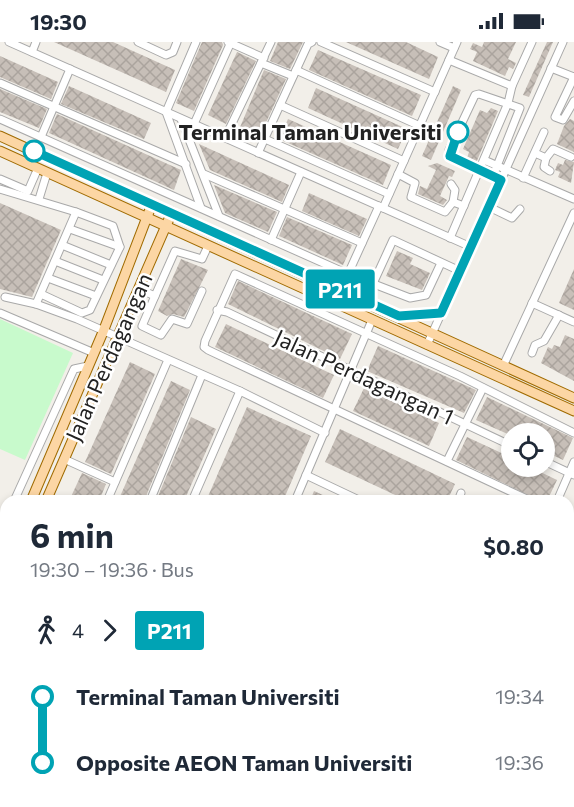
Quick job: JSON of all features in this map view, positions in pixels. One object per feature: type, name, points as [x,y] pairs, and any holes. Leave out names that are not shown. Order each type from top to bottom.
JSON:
[{"type":"main road","points":[[0,136],[172,212],[574,398]]},
{"type":"main road","points":[[0,151],[574,411]]},
{"type":"main road","points":[[51,159],[93,173],[203,220],[256,251]]},
{"type":"main road","name":"Jalan Perdagangan","points":[[33,495],[103,332],[152,204]]},
{"type":"main road","points":[[129,210],[137,221],[140,235]]},
{"type":"main road","name":"Jalan Perdagangan","points":[[49,495],[172,212]]},
{"type":"main road","points":[[155,249],[166,234],[192,239]]},
{"type":"main road","points":[[399,316],[441,313]]},
{"type":"street","points":[[9,42],[471,247]]},
{"type":"street","points":[[32,52],[36,42]]},
{"type":"street","points":[[138,42],[169,54],[177,42]]},
{"type":"street","points":[[196,42],[166,112],[201,208]]},
{"type":"street","points":[[194,124],[230,42],[262,61],[420,126]]},
{"type":"street","points":[[225,138],[271,42]]},
{"type":"street","points":[[258,153],[308,44],[312,42]]},
{"type":"street","points":[[321,42],[435,92]]},
{"type":"street","points":[[348,274],[389,194],[455,45],[440,42]]},
{"type":"street","points":[[450,238],[532,42]]},
{"type":"street","points":[[427,345],[563,42]]},
{"type":"street","points":[[449,60],[512,86]]},
{"type":"street","points":[[551,68],[574,77],[555,117],[563,120],[574,101]]},
{"type":"street","points":[[41,137],[70,69]]},
{"type":"street","points":[[0,83],[186,164]]},
{"type":"street","points":[[493,176],[520,110],[519,106],[479,94],[474,95],[449,150],[453,159],[501,180]]},
{"type":"street","points":[[280,105],[404,161]]},
{"type":"street","points":[[0,119],[348,274],[410,298],[422,297],[441,262]]},
{"type":"street","points":[[181,119],[219,216]]},
{"type":"street","points":[[523,178],[544,132]]},
{"type":"street","points":[[265,139],[389,194]]},
{"type":"street","points":[[550,171],[544,167],[546,158],[552,149],[571,156]]},
{"type":"street","points":[[535,153],[546,158]]},
{"type":"street","points":[[484,160],[574,199]]},
{"type":"street","points":[[0,179],[28,191],[43,170]]},
{"type":"street","points":[[39,199],[43,170]]},
{"type":"street","points":[[271,240],[301,172]]},
{"type":"street","points":[[204,174],[362,243]]},
{"type":"street","points":[[398,174],[415,183],[411,198],[445,212],[453,202],[455,190],[451,184]]},
{"type":"street","points":[[0,189],[39,199],[113,226],[120,247],[90,310],[82,313],[41,294]]},
{"type":"street","points":[[453,202],[464,206]]},
{"type":"street","points":[[489,207],[512,218],[520,210]]},
{"type":"street","points":[[36,304],[76,212]]},
{"type":"street","points":[[504,364],[574,213]]},
{"type":"street","points":[[69,228],[120,247]]},
{"type":"street","points":[[365,301],[393,240],[460,271]]},
{"type":"street","points":[[62,245],[111,265]]},
{"type":"street","points":[[202,291],[187,324],[172,319],[161,335],[142,326],[176,251],[202,259],[207,246]]},
{"type":"street","points":[[55,261],[103,280]]},
{"type":"street","points":[[518,495],[204,347],[217,310],[235,274],[366,333],[574,433]]},
{"type":"street","points":[[48,278],[96,296]]},
{"type":"street","points":[[139,289],[155,296]]},
{"type":"street","points":[[5,297],[36,304],[119,338],[240,391],[325,433]]},
{"type":"street","points":[[532,303],[573,320]]},
{"type":"street","name":"Jalan Perdagangan 1","points":[[217,310],[227,312],[501,441]]},
{"type":"street","points":[[0,313],[94,353]]},
{"type":"street","points":[[532,354],[535,345],[544,341],[559,315]]},
{"type":"street","points":[[298,495],[372,320]]},
{"type":"street","points":[[110,495],[168,360]]},
{"type":"street","points":[[17,495],[74,369],[88,366]]},
{"type":"street","points":[[152,495],[202,375]]},
{"type":"street","points":[[447,461],[483,388]]},
{"type":"street","points":[[195,495],[240,391]]},
{"type":"street","points":[[64,459],[115,482]]},
{"type":"street","points":[[560,495],[572,474],[574,462]]},
{"type":"street","points":[[30,466],[42,473]]},
{"type":"street","points":[[555,466],[572,474]]},
{"type":"street","points":[[306,475],[348,495]]},
{"type":"green space","points":[[0,319],[73,353],[25,460],[0,449]]},
{"type":"building","points":[[54,42],[113,42],[175,70],[166,92]]},
{"type":"building","points":[[202,42],[222,42],[223,45],[194,111],[176,103]]},
{"type":"building","points":[[278,42],[303,42],[290,69],[270,61]]},
{"type":"building","points":[[346,42],[406,42],[438,57],[429,79]]},
{"type":"building","points":[[484,42],[516,42],[508,59],[516,63],[513,69],[509,67],[505,76],[473,61],[477,52],[470,49],[473,43],[482,47]]},
{"type":"building","points":[[547,42],[553,42],[529,97],[523,95]]},
{"type":"building","points":[[318,50],[421,95],[412,116],[309,70]]},
{"type":"building","points":[[237,52],[256,61],[226,124],[208,115]]},
{"type":"building","points":[[0,56],[58,82],[51,99],[0,77]]},
{"type":"building","points":[[264,70],[286,79],[258,140],[238,132]]},
{"type":"building","points":[[69,86],[151,123],[144,139],[61,104]]},
{"type":"building","points":[[453,86],[461,90],[431,160],[422,156]]},
{"type":"building","points":[[316,88],[407,129],[398,149],[308,108]]},
{"type":"building","points":[[0,89],[47,109],[39,128],[0,112]]},
{"type":"building","points":[[491,108],[498,111],[476,163],[467,158],[469,152],[463,149],[480,110],[487,113]]},
{"type":"building","points":[[57,114],[181,170],[174,190],[49,133]]},
{"type":"building","points":[[288,119],[391,165],[383,185],[279,139]]},
{"type":"building","points":[[570,119],[574,121],[574,152],[557,144],[564,126]]},
{"type":"building","points":[[199,144],[289,185],[282,202],[210,170]]},
{"type":"building","points":[[565,160],[574,162],[571,183],[558,177],[560,172],[555,170],[558,163],[563,165]]},
{"type":"building","points":[[437,163],[455,171],[452,177],[449,176],[440,196],[447,200],[443,205],[418,194],[420,186],[427,189],[436,170],[428,166]]},
{"type":"building","points":[[214,185],[277,212],[268,232],[225,213]]},
{"type":"building","points":[[309,193],[367,219],[359,236],[302,211]]},
{"type":"building","points":[[0,203],[61,230],[32,297],[0,289]]},
{"type":"building","points":[[287,217],[352,245],[343,265],[279,236]]},
{"type":"building","points":[[397,251],[413,258],[410,264],[430,273],[422,290],[386,276]]},
{"type":"building","points":[[181,259],[208,270],[184,317],[173,314],[167,316],[158,311]]},
{"type":"building","points":[[574,269],[574,310],[559,303]]},
{"type":"building","points":[[238,281],[352,334],[340,359],[228,304]]},
{"type":"building","points":[[226,324],[334,375],[323,398],[215,347]]},
{"type":"building","points":[[565,335],[574,339],[574,381],[541,363],[548,347],[552,349],[554,345],[560,347]]},
{"type":"building","points":[[378,346],[476,390],[464,413],[367,371]]},
{"type":"building","points":[[130,362],[155,374],[111,474],[85,462]]},
{"type":"building","points":[[171,381],[190,390],[146,495],[121,495]]},
{"type":"building","points":[[364,388],[439,423],[429,446],[353,411]]},
{"type":"building","points":[[487,397],[542,423],[501,423],[501,431],[476,420]]},
{"type":"building","points":[[247,407],[311,436],[286,495],[209,495]]},
{"type":"building","points":[[191,417],[216,429],[187,495],[158,495]]},
{"type":"building","points":[[340,429],[455,484],[450,495],[395,495],[325,462]]},
{"type":"building","points":[[555,429],[573,438],[563,460],[555,456]]},
{"type":"building","points":[[467,437],[501,453],[501,477],[551,477],[557,480],[550,495],[528,495],[456,460]]},
{"type":"building","points":[[82,473],[106,484],[101,495],[72,495]]},
{"type":"bus line","name":"P211","points":[[34,151],[399,316],[416,316],[441,313],[501,180],[450,156],[449,150],[458,132]]},
{"type":"place","name":"Terminal Taman Universiti","points":[[458,132]]}]
